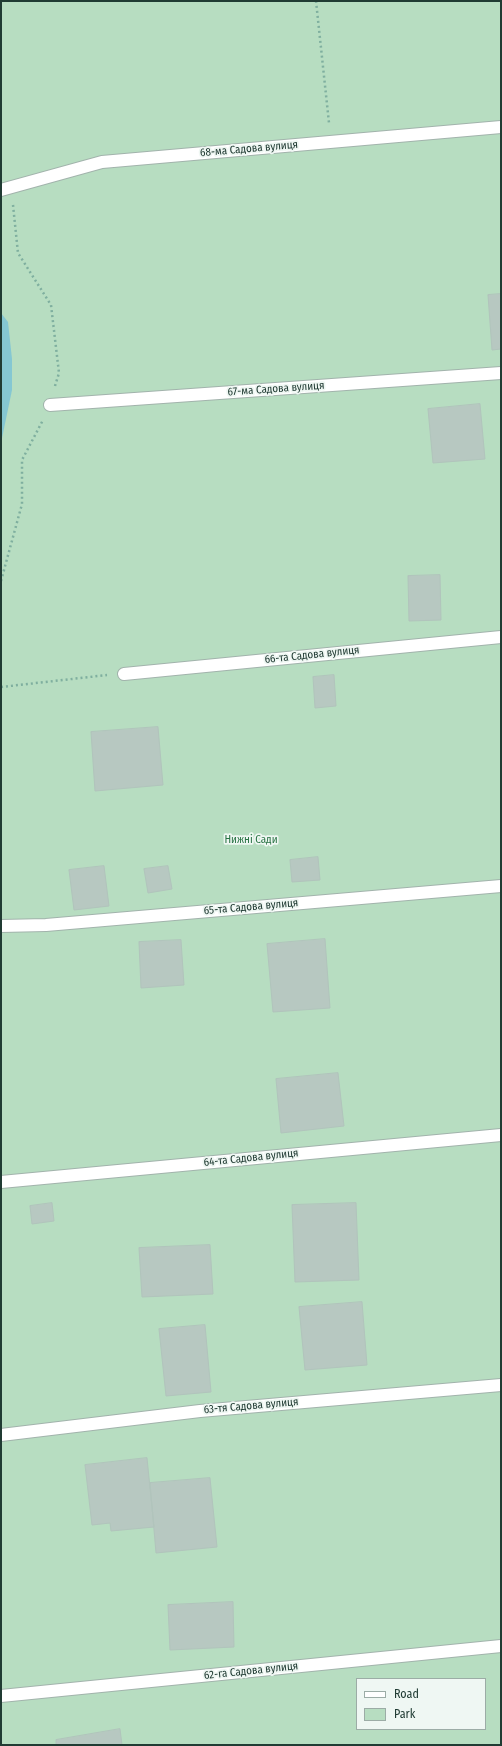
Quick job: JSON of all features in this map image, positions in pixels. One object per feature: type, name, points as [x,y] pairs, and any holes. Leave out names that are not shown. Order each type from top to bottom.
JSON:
[{"type":"street","name":"68-ма Садова вулиця","points":[[6,188],[102,162],[501,127]]},
{"type":"street","name":"67-ма Садова вулиця","points":[[50,405],[501,373]]},
{"type":"street","name":"66-та Садова вулиця","points":[[124,674],[501,637]]},
{"type":"street","name":"65-та Садова вулиця","points":[[1,926],[46,925],[501,886]]},
{"type":"street","name":"64-та Садова вулиця","points":[[1,1182],[501,1134]]},
{"type":"street","name":"63-тя Садова вулиця","points":[[1,1435],[200,1411],[501,1385]]},
{"type":"street","name":"62-га Садова вулиця","points":[[1,1696],[501,1646]]},
{"type":"path","points":[[316,1],[331,142]]},
{"type":"path","points":[[1,581],[22,504],[22,460],[50,405],[59,373],[51,306],[18,253],[6,188]]},
{"type":"path","points":[[1,687],[124,674]]},
{"type":"green space","name":"Нижні Сади","points":[[1,1],[501,1],[501,1745],[1,1745]]},
{"type":"water","points":[[1,313],[8,322],[12,359],[12,390],[1,443]]},
{"type":"building","points":[[501,294],[501,349],[492,350],[488,295]]},
{"type":"building","points":[[480,404],[485,459],[433,463],[428,409]]},
{"type":"building","points":[[440,575],[441,620],[409,621],[408,576]]},
{"type":"building","points":[[334,675],[336,706],[315,708],[313,677]]},
{"type":"building","points":[[158,727],[163,785],[95,791],[91,732]]},
{"type":"building","points":[[318,857],[320,880],[292,882],[290,860]]},
{"type":"building","points":[[104,866],[109,906],[74,910],[69,870]]},
{"type":"building","points":[[168,866],[172,889],[148,893],[144,869]]},
{"type":"building","points":[[325,939],[330,1008],[273,1012],[267,944]]},
{"type":"building","points":[[181,940],[184,985],[141,988],[139,942]]},
{"type":"building","points":[[338,1073],[344,1126],[281,1133],[276,1079]]},
{"type":"building","points":[[52,1203],[54,1221],[32,1224],[30,1206]]},
{"type":"building","points":[[356,1203],[359,1280],[295,1282],[292,1205]]},
{"type":"building","points":[[210,1245],[213,1294],[142,1297],[139,1248]]},
{"type":"building","points":[[362,1302],[367,1365],[305,1370],[299,1307]]},
{"type":"building","points":[[205,1325],[211,1392],[166,1396],[159,1329]]},
{"type":"building","points":[[147,1458],[154,1527],[111,1531],[110,1523],[92,1525],[85,1465]]},
{"type":"building","points":[[210,1478],[217,1547],[156,1553],[150,1483]]},
{"type":"building","points":[[233,1602],[234,1647],[170,1650],[168,1605]]},
{"type":"building","points":[[120,1729],[122,1745],[56,1745],[56,1740]]}]
